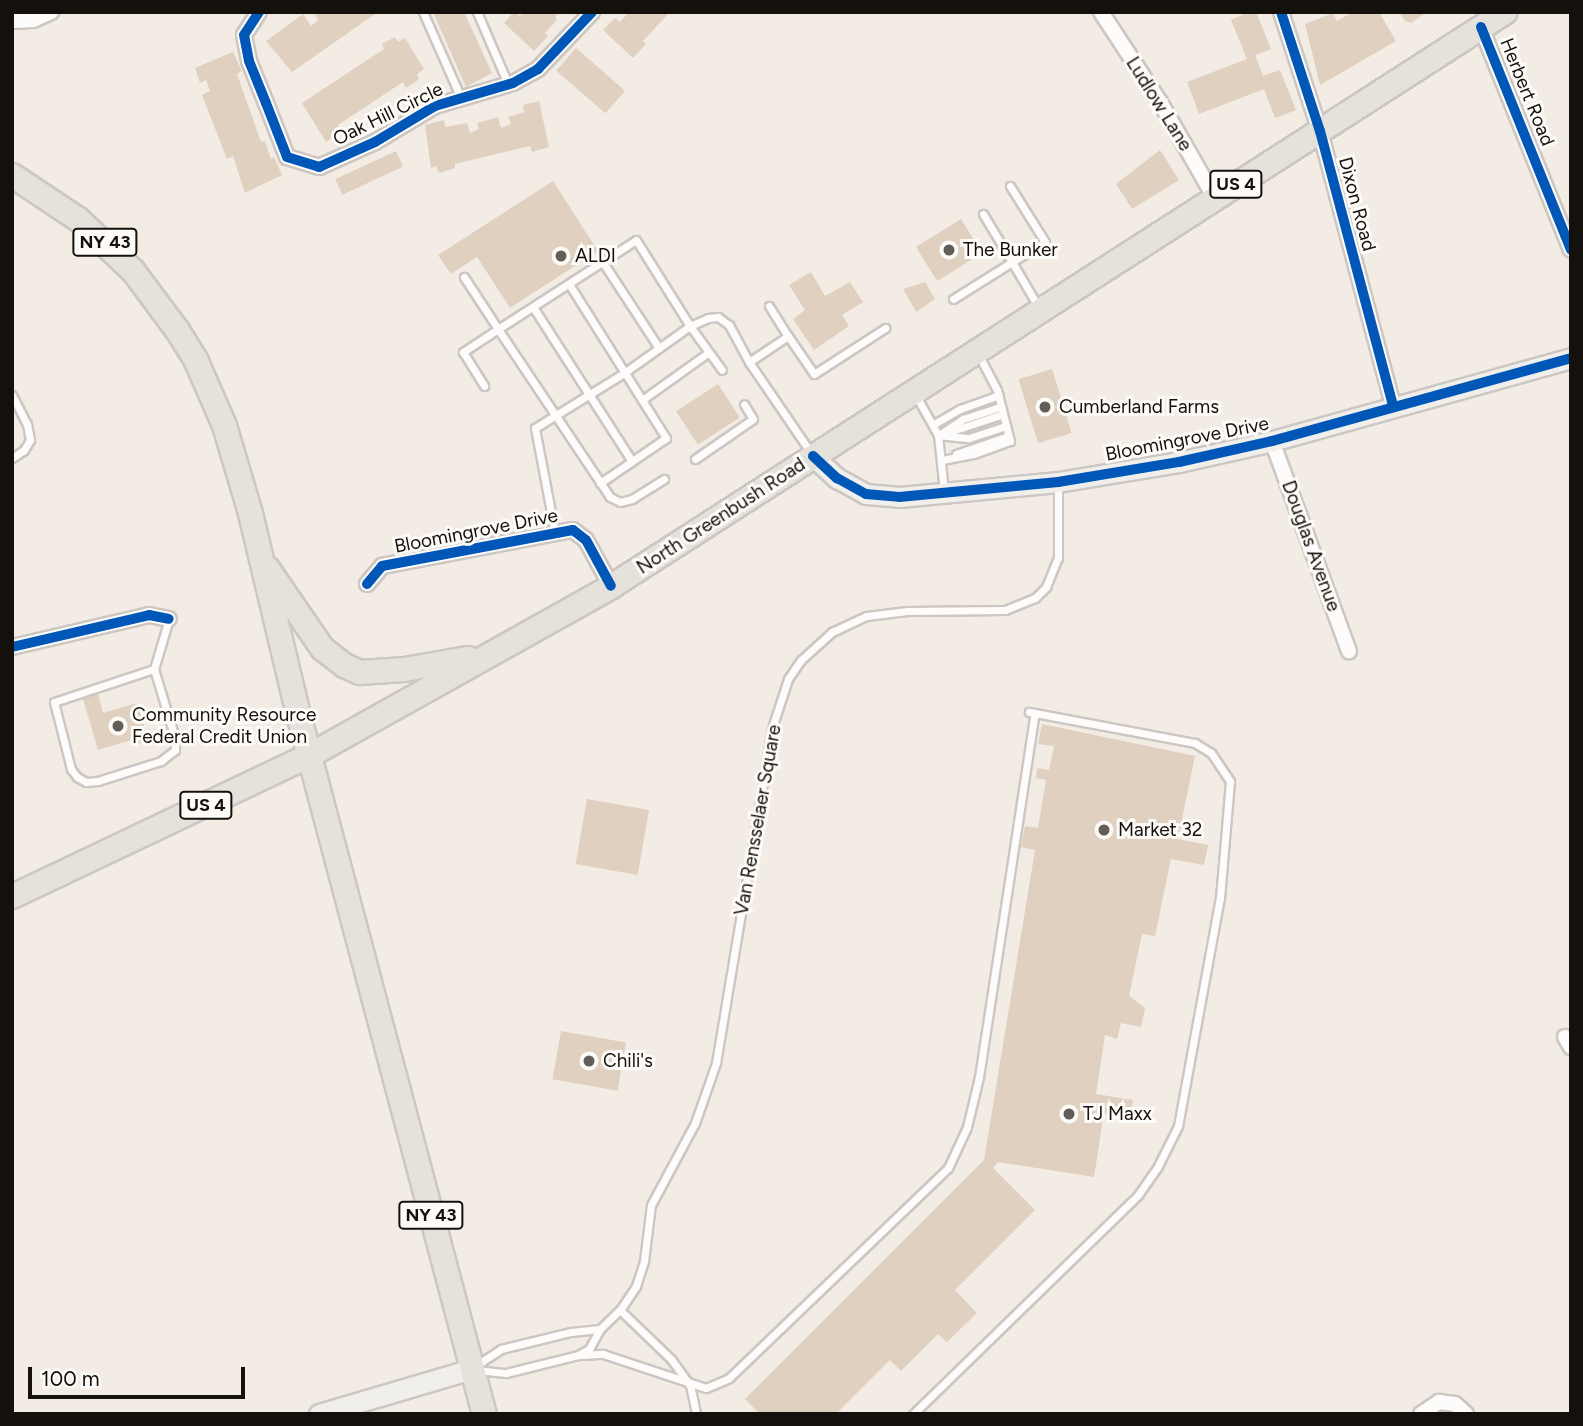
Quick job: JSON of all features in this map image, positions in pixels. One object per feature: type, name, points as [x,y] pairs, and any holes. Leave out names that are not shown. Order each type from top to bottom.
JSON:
[{"type":"main road","name":"North Greenbush Road","points":[[12,896],[309,755],[611,586],[1504,12]]},
{"type":"main road","name":"NY 43","points":[[12,175],[50,198],[106,243],[133,271],[177,330],[212,394],[224,425],[484,1414]]},
{"type":"main road","points":[[261,560],[301,614],[322,648],[344,665],[359,672],[404,669],[492,653]]},
{"type":"street","points":[[12,21],[33,20],[51,12]]},
{"type":"street","name":"Oak Hill Circle","points":[[259,12],[244,35],[249,61],[286,157],[319,167],[375,142],[435,106],[508,84],[538,69],[592,12]]},
{"type":"street","name":"Ludlow Lane","points":[[1101,12],[1160,102],[1215,198]]},
{"type":"street","name":"Dixon Road","points":[[1281,12],[1320,131],[1393,406]]},
{"type":"street","name":"Herbert Road","points":[[1481,27],[1571,250]]},
{"type":"street","name":"Bloomingrove Drive","points":[[813,456],[837,478],[866,494],[899,497],[1058,482],[1179,462],[1272,440],[1571,358]]},
{"type":"street","name":"Douglas Avenue","points":[[1272,440],[1349,651]]},
{"type":"street","name":"Bloomingrove Drive","points":[[367,584],[382,566],[573,530],[586,540],[611,586]]},
{"type":"street","points":[[12,647],[149,615],[169,619]]},
{"type":"street","points":[[319,1414],[472,1369]]},
{"type":"street","points":[[1421,1414],[1439,1402],[1455,1404],[1466,1414]]},
{"type":"lane","points":[[423,12],[461,98]]},
{"type":"lane","points":[[477,12],[508,84]]},
{"type":"lane","points":[[953,299],[1045,242],[1010,186]]},
{"type":"lane","points":[[983,214],[1041,311]]},
{"type":"lane","points":[[484,386],[463,352],[636,240],[690,326],[722,370]]},
{"type":"lane","points":[[602,261],[659,348]]},
{"type":"lane","points":[[464,277],[610,498],[620,502],[641,495],[664,479]]},
{"type":"lane","points":[[569,284],[666,438],[600,483]]},
{"type":"lane","points":[[769,306],[814,374],[885,328]]},
{"type":"lane","points":[[533,307],[632,461]]},
{"type":"lane","points":[[555,534],[535,428],[624,373],[690,326],[718,317],[729,325],[749,362],[813,456]]},
{"type":"lane","points":[[749,362],[788,336]]},
{"type":"lane","points":[[642,400],[709,352]]},
{"type":"lane","points":[[942,460],[1010,441],[999,395],[977,353]]},
{"type":"lane","points":[[914,393],[938,435],[944,492]]},
{"type":"lane","points":[[12,395],[27,424],[30,440],[24,450],[12,458]]},
{"type":"lane","points":[[934,424],[960,409],[999,395]]},
{"type":"lane","points":[[695,458],[753,419],[744,404]]},
{"type":"lane","points":[[938,435],[963,419],[1002,411]]},
{"type":"lane","points":[[938,435],[969,438],[1006,426]]},
{"type":"lane","name":"Van Rensselaer Square","points":[[579,1355],[589,1349],[600,1329],[620,1310],[641,1275],[657,1189],[695,1123],[710,1085],[724,1017],[772,728],[788,679],[801,660],[832,632],[867,616],[907,611],[1005,610],[1035,598],[1046,587],[1058,558],[1058,482]]},
{"type":"lane","points":[[155,669],[54,702],[71,769],[77,777],[86,782],[98,781],[161,761],[175,750],[175,738],[155,669],[169,619]]},
{"type":"lane","points":[[472,1369],[506,1373],[579,1355],[603,1354],[690,1385],[706,1388],[741,1369],[948,1168],[956,1155],[967,1127],[979,1077],[1032,713],[1195,743],[1211,753],[1230,781],[1220,898],[1178,1126],[1158,1166],[1138,1195],[913,1414]]},
{"type":"lane","points":[[620,1310],[671,1359],[690,1385],[696,1414]]},
{"type":"lane","points":[[472,1369],[501,1349],[570,1332],[600,1329]]},
{"type":"building","points":[[318,12],[378,12],[292,72],[266,41],[303,14],[311,26],[318,20],[315,15]]},
{"type":"building","points":[[433,12],[464,12],[492,73],[466,87]]},
{"type":"building","points":[[514,12],[520,16],[523,12],[559,12],[555,17],[557,20],[545,33],[548,36],[534,51],[504,23]]},
{"type":"building","points":[[629,12],[668,14],[643,41],[646,44],[633,58],[603,30],[615,18],[620,22]]},
{"type":"building","points":[[1249,12],[1256,12],[1271,49],[1255,55],[1263,76],[1280,70],[1296,110],[1275,118],[1264,89],[1199,114],[1187,82],[1247,59],[1231,20]]},
{"type":"building","points":[[1353,12],[1379,12],[1396,41],[1320,85],[1305,24],[1333,13],[1337,21]]},
{"type":"building","points":[[1399,12],[1427,12],[1411,23],[1405,21]]},
{"type":"building","points":[[395,37],[398,42],[405,38],[424,69],[417,74],[419,79],[406,88],[403,82],[338,125],[342,131],[326,142],[302,103],[384,49],[382,44]]},
{"type":"building","points":[[576,48],[625,91],[605,113],[556,71]]},
{"type":"building","points":[[233,52],[242,71],[237,74],[261,142],[265,141],[271,159],[274,157],[282,175],[245,193],[233,156],[227,159],[202,95],[210,91],[206,80],[200,83],[195,68]]},
{"type":"building","points":[[539,101],[549,147],[532,152],[530,146],[455,164],[455,168],[439,173],[436,166],[431,168],[425,125],[444,120],[445,127],[467,123],[470,133],[479,129],[477,123],[498,117],[501,128],[511,124],[508,117],[524,112],[523,105]]},
{"type":"building","points":[[1160,150],[1179,180],[1132,209],[1116,184]]},
{"type":"building","points":[[396,151],[403,166],[342,195],[335,179]]},
{"type":"building","points":[[553,181],[598,251],[510,308],[477,257],[451,274],[438,255]]},
{"type":"building","name":"The Bunker","points":[[961,219],[982,253],[937,281],[916,247]]},
{"type":"building","points":[[811,272],[825,296],[850,282],[863,302],[842,315],[849,326],[814,350],[793,319],[805,310],[789,285]]},
{"type":"building","points":[[925,282],[935,299],[916,312],[903,289]]},
{"type":"building","name":"Cumberland Farms","points":[[1052,369],[1072,433],[1038,443],[1019,379]]},
{"type":"building","points":[[718,384],[740,418],[698,445],[676,411]]},
{"type":"building","points":[[983,399],[1000,450],[976,458],[959,407]]},
{"type":"building","name":"Community Resource Federal Credit Union","points":[[98,694],[103,713],[137,703],[149,741],[137,744],[135,739],[98,750],[83,699]]},
{"type":"building","points":[[1042,724],[1195,756],[1178,839],[1208,845],[1204,865],[1171,859],[1155,936],[1142,934],[1129,996],[1145,1008],[1141,1027],[1121,1023],[1117,1039],[1105,1035],[1096,1094],[1133,1100],[1130,1117],[1104,1113],[1094,1177],[998,1162],[993,1168],[1035,1210],[955,1290],[977,1313],[947,1342],[938,1334],[901,1371],[890,1360],[836,1414],[760,1414],[745,1399],[984,1160],[1035,850],[1021,847],[1025,826],[1038,828],[1046,780],[1036,778],[1037,768],[1049,770],[1054,746],[1038,744]]},
{"type":"building","points":[[587,799],[649,810],[638,875],[576,864]]},
{"type":"building","name":"Chili's","points":[[561,1031],[626,1042],[617,1091],[552,1079]]},
{"type":"cycle path","points":[[259,12],[244,35],[249,61],[287,157],[319,167],[375,142],[435,106],[513,83],[538,69],[592,12]]},
{"type":"cycle path","points":[[1281,12],[1320,131],[1393,406]]},
{"type":"cycle path","points":[[1481,27],[1571,250]]},
{"type":"cycle path","points":[[813,456],[837,478],[866,494],[899,497],[1058,482],[1179,462],[1272,441],[1571,358]]},
{"type":"cycle path","points":[[367,584],[382,566],[573,530],[586,540],[611,586]]},
{"type":"cycle path","points":[[12,647],[149,615],[169,619]]},
{"type":"place","name":"The Bunker","points":[[949,250]]},
{"type":"place","name":"ALDI","points":[[561,256]]},
{"type":"place","name":"Cumberland Farms","points":[[1045,407]]},
{"type":"place","name":"Community Resource Federal Credit Union","points":[[118,726]]},
{"type":"place","name":"Market 32","points":[[1104,830]]},
{"type":"place","name":"Chili's","points":[[589,1061]]},
{"type":"place","name":"TJ Maxx","points":[[1069,1114]]}]
